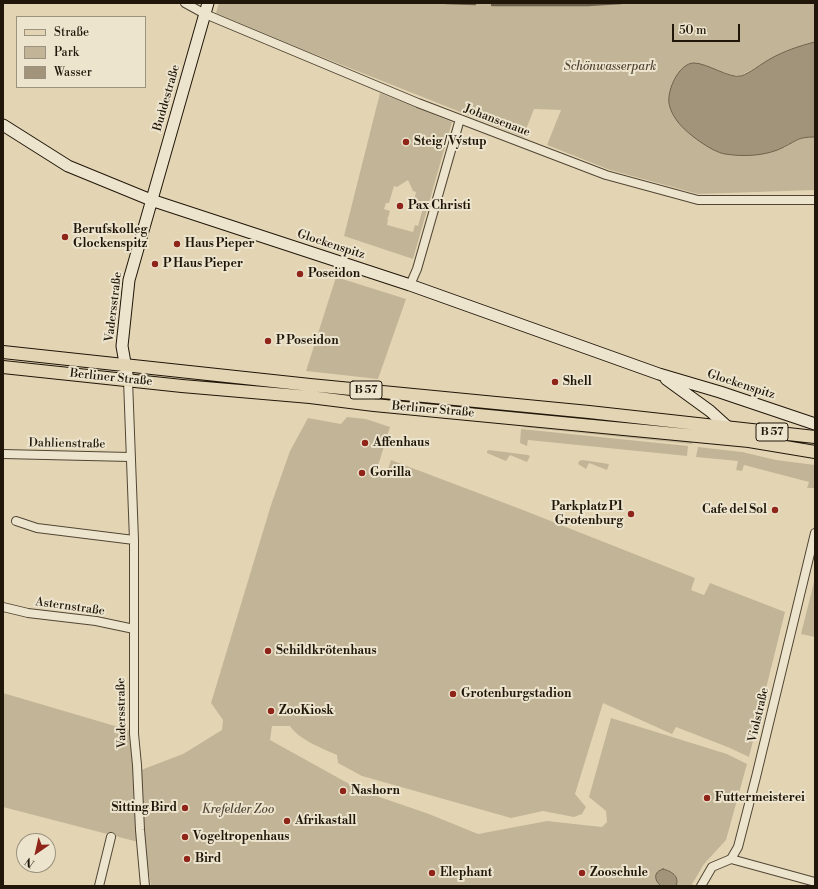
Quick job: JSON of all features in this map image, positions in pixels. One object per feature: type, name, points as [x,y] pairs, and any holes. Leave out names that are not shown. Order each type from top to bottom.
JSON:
[{"type":"main road","name":"Buddestraße","points":[[151,200],[208,3]]},
{"type":"main road","name":"Glockenspitz","points":[[3,125],[68,166],[151,200],[410,285],[659,374],[720,392],[815,424]]},
{"type":"main road","name":"Vadersstraße","points":[[128,380],[122,346],[129,280],[151,200]]},
{"type":"main road","name":"Berliner Straße","points":[[3,352],[815,437]]},
{"type":"main road","name":"Berliner Straße","points":[[3,367],[749,441],[815,452]]},
{"type":"main road","name":"Glockenspitz","points":[[659,374],[710,411],[728,428],[749,441]]},
{"type":"street","name":"Johansenaue","points":[[185,3],[205,14],[412,101],[606,175],[698,200],[815,200]]},
{"type":"street","points":[[410,285],[417,269],[460,119]]},
{"type":"street","name":"Vadersstraße","points":[[128,380],[134,540],[134,734],[145,886]]},
{"type":"street","name":"Dahlienstraße","points":[[3,454],[130,457]]},
{"type":"street","points":[[16,521],[37,528],[134,540]]},
{"type":"street","name":"Violstraße","points":[[731,859],[738,847],[815,533]]},
{"type":"street","name":"Asternstraße","points":[[3,608],[28,613],[96,621],[134,629]]},
{"type":"street","points":[[99,886],[111,837]]},
{"type":"street","points":[[701,886],[712,867],[731,859],[815,882]]},
{"type":"green space","name":"Schönwasserpark","points":[[219,3],[815,3],[815,42],[788,50],[740,76],[731,75],[695,63],[784,148],[799,140],[815,137],[815,190],[698,194],[610,170],[547,145],[561,110],[534,109],[523,137],[216,13]]},
{"type":"green space","points":[[380,93],[452,122],[413,259],[344,236]],"holes":[[[408,180],[413,191],[416,192],[413,205],[423,208],[418,226],[415,225],[413,232],[387,225],[388,219],[386,217],[388,218],[390,211],[384,209],[386,203],[389,203],[394,186],[397,187]]]},
{"type":"green space","points":[[336,277],[406,299],[378,379],[306,371]]},
{"type":"green space","points":[[530,412],[695,429],[694,432],[529,415]]},
{"type":"green space","name":"Krefelder Zoo","points":[[347,417],[366,419],[390,427],[377,469],[387,472],[391,460],[695,578],[691,590],[704,595],[710,583],[785,612],[749,757],[676,727],[672,734],[603,703],[575,794],[586,807],[582,814],[574,817],[543,811],[511,818],[362,776],[338,763],[337,755],[318,747],[305,739],[290,726],[272,726],[270,740],[362,791],[429,814],[478,834],[547,821],[602,827],[607,822],[606,811],[589,797],[611,718],[727,754],[747,764],[726,840],[704,864],[691,886],[151,886],[146,853],[141,770],[183,754],[222,730],[223,720],[211,703],[271,505],[290,451],[308,418],[341,424]]},
{"type":"green space","points":[[525,424],[693,441],[692,444],[522,427]]},
{"type":"green space","points":[[521,429],[688,446],[687,456],[528,440],[527,446],[520,443]]},
{"type":"green space","points":[[698,447],[742,452],[776,460],[815,465],[815,488],[807,488],[809,482],[744,465],[742,471],[736,470],[738,461],[696,457]]},
{"type":"green space","points":[[489,450],[530,456],[527,462],[510,455],[506,461],[487,453]]},
{"type":"green space","points":[[583,460],[609,464],[607,470],[589,463],[586,469],[578,464],[579,461]]},
{"type":"green space","points":[[815,578],[815,637],[801,634]]},
{"type":"green space","points":[[3,693],[132,731],[138,842],[3,807]]},
{"type":"water","points":[[815,42],[815,137],[801,138],[777,150],[763,154],[725,154],[713,150],[693,136],[682,126],[672,113],[669,98],[672,85],[683,67],[689,64],[694,63],[705,65],[731,75],[741,76],[770,59],[797,47]]},
{"type":"water","points":[[663,869],[674,874],[677,879],[676,886],[661,886],[659,884],[656,879],[656,874]]},
{"type":"waterway","points":[[446,3],[475,4]]},
{"type":"waterway","points":[[492,5],[588,5],[621,3]]},
{"type":"place","name":"Steig / Výstup","points":[[406,142]]},
{"type":"place","name":"Pax Christi","points":[[400,206]]},
{"type":"place","name":"Berufskolleg Glockenspitz","points":[[65,237]]},
{"type":"place","name":"Haus Pieper","points":[[177,244]]},
{"type":"place","name":"P Haus Pieper","points":[[155,264]]},
{"type":"place","name":"Poseidon","points":[[300,274]]},
{"type":"place","name":"P Poseidon","points":[[268,341]]},
{"type":"place","name":"Shell","points":[[555,382]]},
{"type":"place","name":"Affenhaus","points":[[365,443]]},
{"type":"place","name":"Gorilla","points":[[362,473]]},
{"type":"place","name":"Cafe del Sol","points":[[775,510]]},
{"type":"place","name":"Parkplatz P1 Grotenburg","points":[[631,514]]},
{"type":"place","name":"Schildkrötenhaus","points":[[268,651]]},
{"type":"place","name":"Grotenburgstadion","points":[[453,694]]},
{"type":"place","name":"ZooKiosk","points":[[271,711]]},
{"type":"place","name":"Nashorn","points":[[343,791]]},
{"type":"place","name":"Futtermeisterei","points":[[707,798]]},
{"type":"place","name":"Sitting Bird","points":[[185,808]]},
{"type":"place","name":"Afrikastall","points":[[287,821]]},
{"type":"place","name":"Vogeltropenhaus","points":[[185,837]]},
{"type":"place","name":"Bird","points":[[187,859]]},
{"type":"place","name":"Elephant","points":[[432,873]]},
{"type":"place","name":"Zooschule","points":[[582,873]]}]
